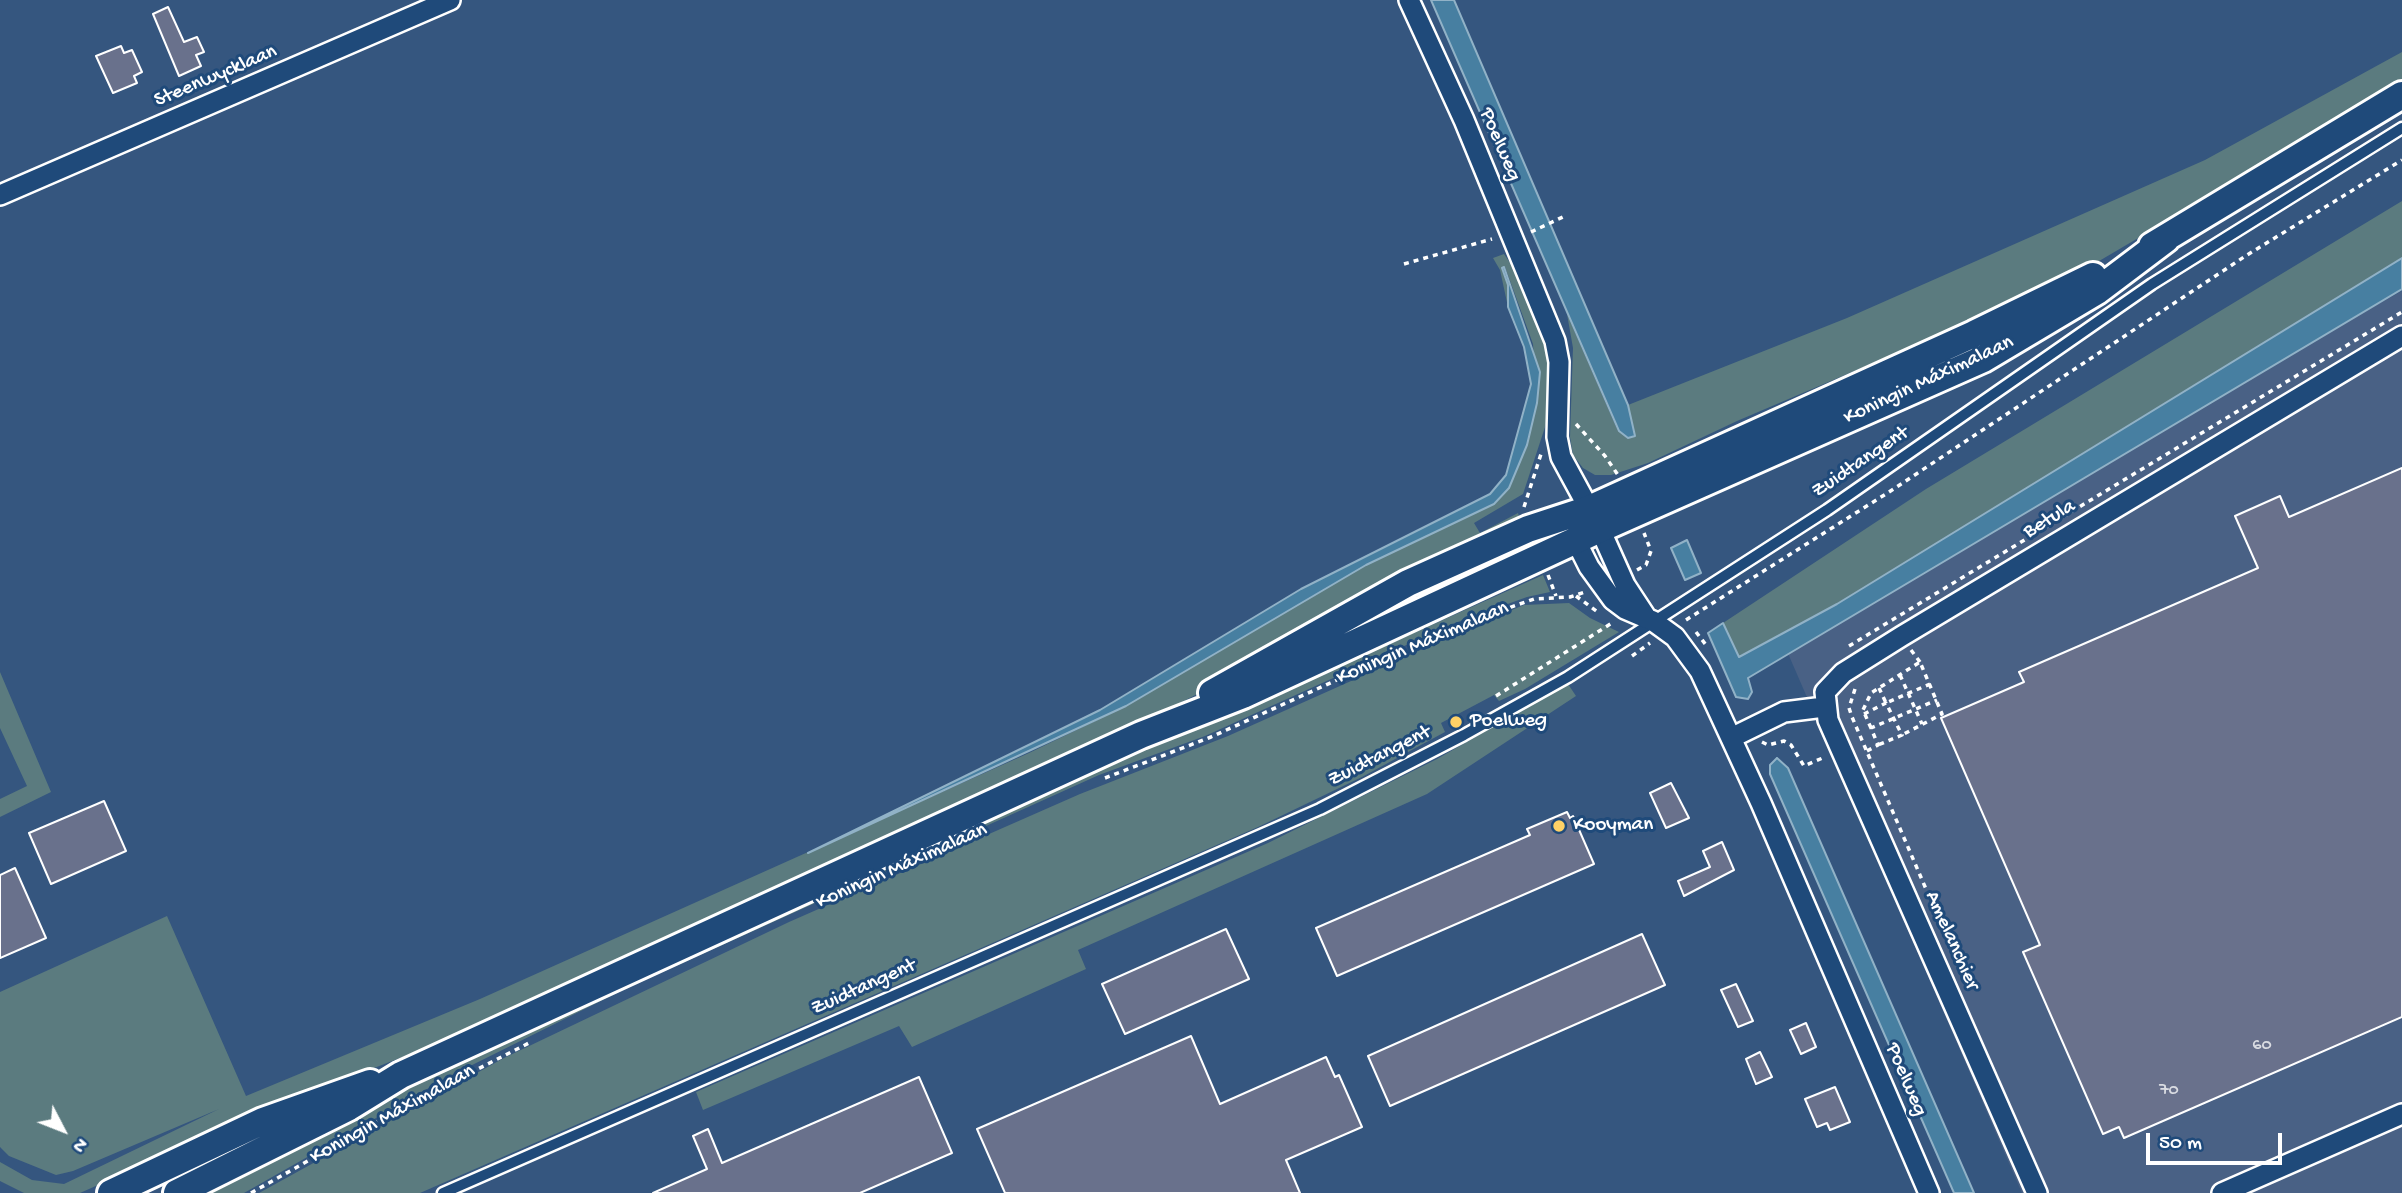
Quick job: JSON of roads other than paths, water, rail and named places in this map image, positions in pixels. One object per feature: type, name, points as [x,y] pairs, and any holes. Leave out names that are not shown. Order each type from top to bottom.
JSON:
[{"type":"main road","name":"Koningin Máximalaan","points":[[1141,735],[1408,583],[1528,529],[1595,519],[1983,359],[2097,291],[2166,239],[2402,95]]},
{"type":"main road","name":"Koningin Máximalaan","points":[[177,1193],[338,1113],[401,1074],[1141,735],[1243,695],[1576,541],[1595,519]]},
{"type":"main road","name":"Koningin Máximalaan","points":[[111,1193],[263,1121],[341,1091],[401,1074]]},
{"type":"street","name":"Steenwycklaan","points":[[0,195],[450,0]]},
{"type":"street","name":"Poelweg","points":[[1409,0],[1520,233],[1555,341],[1559,362],[1557,437],[1561,457],[1595,519],[1625,585],[1650,619]]},
{"type":"street","name":"Betula","points":[[1824,707],[1825,692],[1843,673],[2402,336]]},
{"type":"street","name":"Poelweg","points":[[1576,541],[1589,568],[1613,600],[1625,609],[1650,619],[1675,637],[1690,654],[1737,735],[1929,1193]]},
{"type":"street","points":[[1737,735],[1784,712],[1824,707]]},
{"type":"street","name":"Amelanchier","points":[[1824,707],[2037,1193]]},
{"type":"street","points":[[2222,1193],[2402,1114]]},
{"type":"lane","name":"Zuidtangent","points":[[443,1193],[1320,808],[1454,740],[1568,677],[1650,619],[1827,510],[2152,284],[2402,128]]},
{"type":"place","name":"Poelweg","points":[[1456,722]]},
{"type":"place","name":"Kooyman","points":[[1559,826]]}]
